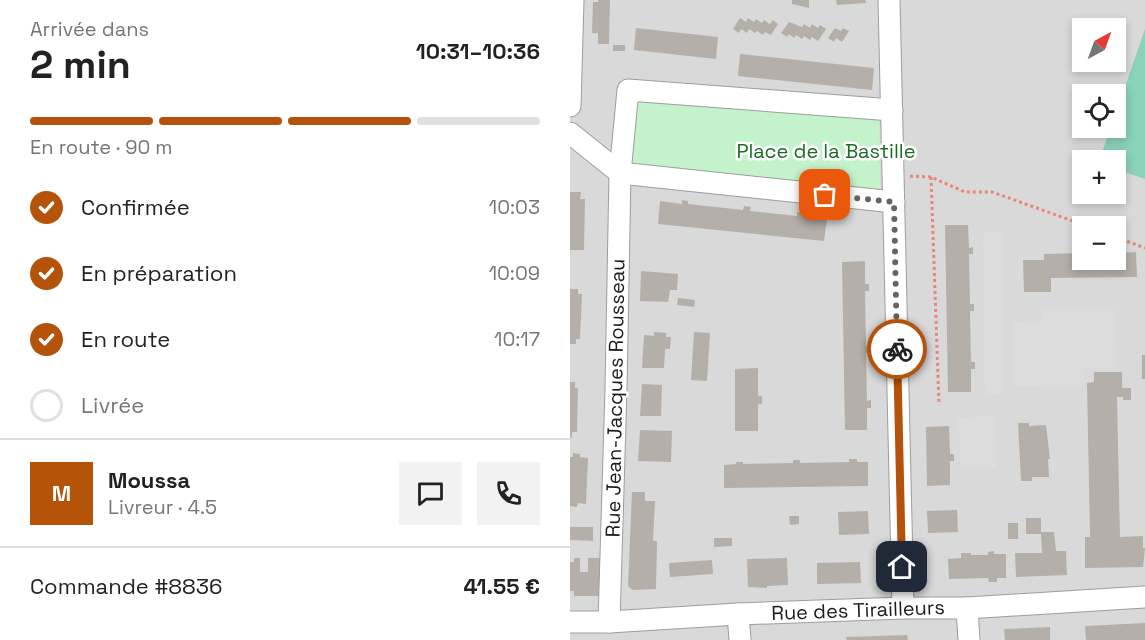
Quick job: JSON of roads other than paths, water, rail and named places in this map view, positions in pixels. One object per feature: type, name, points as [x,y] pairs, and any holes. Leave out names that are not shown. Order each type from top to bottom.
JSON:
[{"type":"street","points":[[570,106],[573,0]]},
{"type":"street","points":[[889,0],[903,608]]},
{"type":"street","points":[[620,173],[628,90],[892,110]]},
{"type":"street","points":[[570,133],[620,173],[894,202]]},
{"type":"street","name":"Rue Jean-Jacques Rousseau","points":[[609,622],[620,173]]},
{"type":"street","name":"Rue des Tirailleurs","points":[[570,622],[903,608],[967,608],[1145,597]]},
{"type":"street","points":[[967,608],[969,640]]},
{"type":"street","points":[[738,614],[740,640]]},
{"type":"park label","name":"Place de la Bastille","points":[[826,151]]}]
